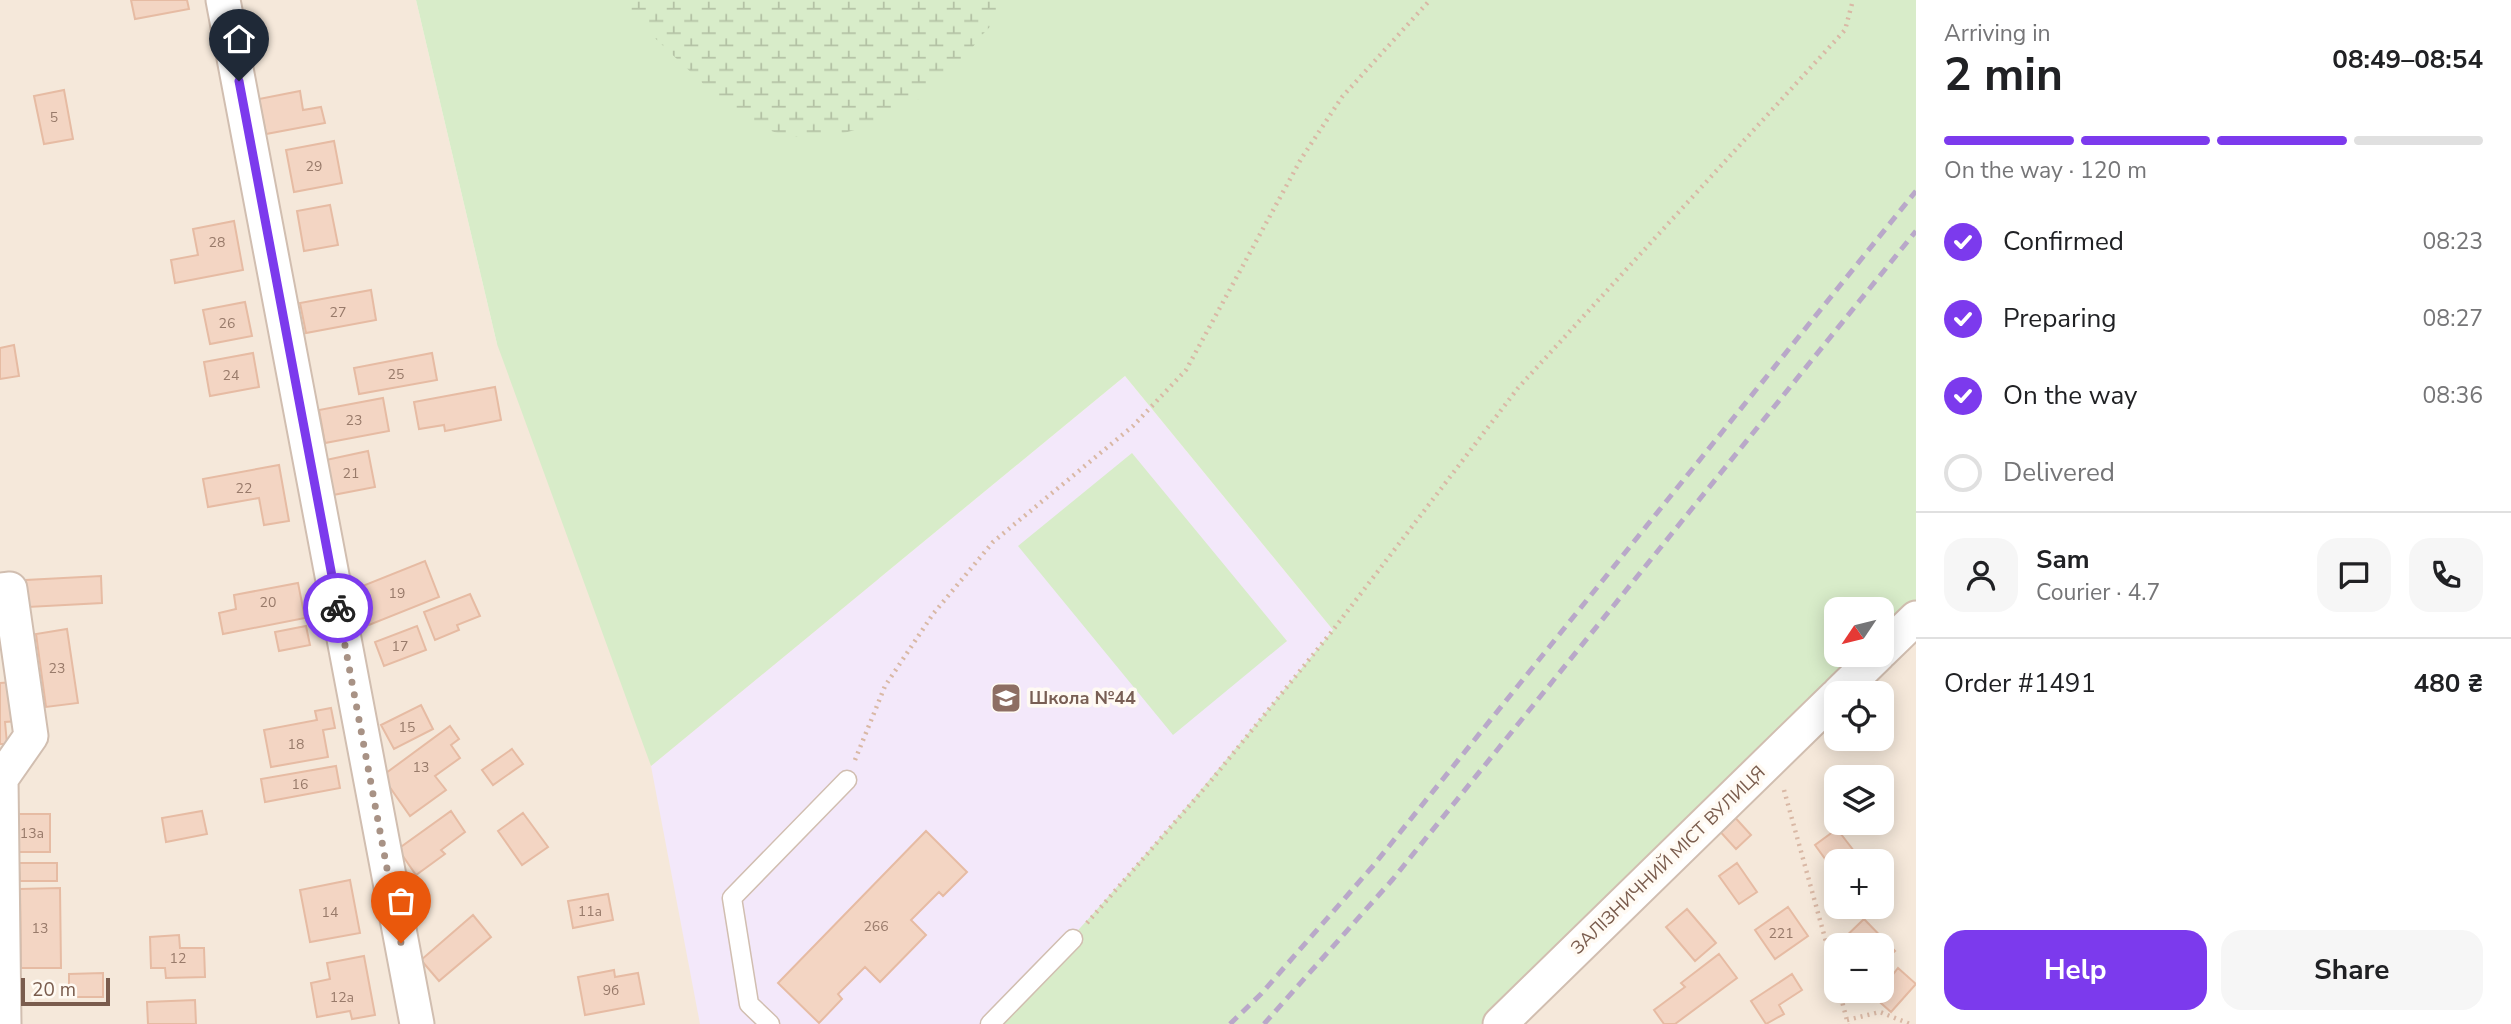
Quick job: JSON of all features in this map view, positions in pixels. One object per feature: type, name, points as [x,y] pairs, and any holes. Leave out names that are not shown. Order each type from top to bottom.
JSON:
[{"type":"street","points":[[223,0],[416,1024]]},
{"type":"street","points":[[0,590],[10,589],[31,736],[1,779],[4,1024]]},
{"type":"street","name":"ЗАЛІЗНИЧНИЙ МІСТ ВУЛИЦЯ","points":[[1894,639],[1916,618]]},
{"type":"street","name":"ЗАЛІЗНИЧНИЙ МІСТ ВУЛИЦЯ","points":[[1851,681],[1866,667]]},
{"type":"street","name":"ЗАЛІЗНИЧНИЙ МІСТ ВУЛИЦЯ","points":[[1500,1024],[1824,708]]},
{"type":"lane","points":[[770,1024],[749,1004],[732,898],[847,780]]},
{"type":"lane","points":[[990,1024],[1073,939]]},
{"type":"path","points":[[847,780],[885,686],[933,614],[993,542],[1133,426],[1186,370],[1314,138],[1342,97],[1430,0]]},
{"type":"path","points":[[1073,939],[1210,782],[1324,641],[1518,388],[1844,30],[1853,0]]},
{"type":"path","points":[[1774,756],[1824,935]]},
{"type":"path","points":[[1843,1003],[1848,1022],[1880,1012],[1910,1024]]},
{"type":"shaded area","points":[[0,0],[416,0],[497,344],[1210,782],[1073,939],[990,1024],[0,1024]]},
{"type":"shaded area","name":"Школа №44","points":[[1125,376],[1333,630],[1210,782],[1073,939],[990,1024],[700,1024],[651,766]]},
{"type":"shaded area","points":[[1916,601],[1916,1024],[1481,1024],[1824,690],[1824,751],[1894,751],[1894,681],[1834,681],[1848,667],[1894,667],[1894,622]]},
{"type":"green space","points":[[416,0],[1916,0],[1916,601],[1894,622],[1894,597],[1824,597],[1824,667],[1849,667],[1834,681],[1824,681],[1824,691],[1481,1024],[990,1024],[1123,880],[1333,630],[1125,376],[651,766],[497,344]]},
{"type":"green space","points":[[608,0],[1018,0],[983,34],[954,70],[927,93],[876,123],[819,137],[790,136],[762,128],[736,112],[642,26]]},
{"type":"green space","points":[[1132,453],[1287,641],[1173,735],[1018,546]]},
{"type":"building","points":[[131,0],[187,0],[189,9],[135,19]]},
{"type":"building","points":[[64,90],[73,139],[44,144],[34,96]]},
{"type":"building","points":[[300,91],[303,110],[321,107],[325,123],[266,134],[259,99]]},
{"type":"building","points":[[334,141],[342,183],[294,192],[286,150]]},
{"type":"building","points":[[330,205],[338,245],[304,251],[297,211]]},
{"type":"building","points":[[234,221],[243,270],[175,283],[171,260],[198,255],[193,229]]},
{"type":"building","points":[[371,290],[376,320],[306,333],[300,303]]},
{"type":"building","points":[[245,302],[252,336],[210,344],[203,310]]},
{"type":"building","points":[[14,345],[19,376],[0,379],[0,348]]},
{"type":"building","points":[[253,353],[259,387],[210,396],[204,362]]},
{"type":"building","points":[[432,353],[437,380],[359,394],[354,368]]},
{"type":"building","points":[[495,387],[501,420],[445,431],[444,425],[419,429],[414,402]]},
{"type":"building","points":[[383,398],[389,431],[325,443],[319,410]]},
{"type":"building","points":[[368,451],[375,487],[333,495],[326,460]]},
{"type":"building","points":[[279,465],[289,521],[264,525],[259,498],[208,507],[203,479]]},
{"type":"building","points":[[425,561],[439,597],[369,625],[355,589]]},
{"type":"building","points":[[101,576],[102,603],[28,607],[26,580]]},
{"type":"building","points":[[298,583],[305,618],[223,634],[219,613],[236,609],[234,595]]},
{"type":"building","points":[[470,594],[480,616],[457,625],[459,630],[435,640],[424,612]]},
{"type":"building","points":[[306,626],[310,645],[279,651],[275,632]]},
{"type":"building","points":[[417,626],[426,650],[384,666],[375,642]]},
{"type":"building","points":[[67,629],[78,703],[46,707],[36,634]]},
{"type":"building","points":[[14,682],[18,721],[5,722],[7,744],[0,744],[0,683]]},
{"type":"building","points":[[421,705],[433,729],[394,749],[381,725]]},
{"type":"building","points":[[331,708],[335,728],[323,730],[328,757],[271,767],[264,730],[317,720],[315,711]]},
{"type":"building","points":[[450,726],[459,739],[451,745],[460,758],[435,776],[446,790],[410,816],[382,776]]},
{"type":"building","points":[[512,749],[523,764],[493,785],[482,770]]},
{"type":"building","points":[[336,766],[340,788],[265,802],[261,779]]},
{"type":"building","points":[[202,811],[207,834],[166,842],[162,818]]},
{"type":"building","points":[[451,811],[465,832],[441,850],[445,854],[416,875],[398,849]]},
{"type":"building","points":[[523,813],[548,847],[522,865],[498,831]]},
{"type":"building","points":[[1731,813],[1751,835],[1736,849],[1716,827]]},
{"type":"building","points":[[14,814],[50,814],[50,852],[15,852]]},
{"type":"building","points":[[926,831],[967,872],[943,896],[939,892],[911,920],[926,935],[880,982],[865,967],[838,994],[842,999],[819,1023],[778,983]]},
{"type":"building","points":[[1829,835],[1842,835],[1852,849],[1824,849],[1824,857],[1815,845]]},
{"type":"building","points":[[19,863],[57,863],[57,881],[20,881]]},
{"type":"building","points":[[1737,863],[1757,892],[1739,904],[1719,876]]},
{"type":"building","points":[[350,880],[360,933],[310,942],[300,890]]},
{"type":"building","points":[[60,888],[61,968],[21,968],[20,889]]},
{"type":"building","points":[[608,894],[613,920],[573,928],[568,901]]},
{"type":"building","points":[[1788,907],[1808,936],[1775,959],[1755,930]]},
{"type":"building","points":[[1687,909],[1716,943],[1695,961],[1666,927]]},
{"type":"building","points":[[473,915],[491,937],[439,981],[421,960]]},
{"type":"building","points":[[1864,919],[1878,933],[1849,933]]},
{"type":"building","points":[[179,935],[180,948],[204,948],[205,977],[166,978],[165,968],[151,968],[150,937]]},
{"type":"building","points":[[1719,954],[1737,978],[1675,1024],[1664,1024],[1654,1010],[1685,987],[1681,983]]},
{"type":"building","points":[[364,956],[375,1015],[352,1019],[350,1011],[317,1017],[311,983],[330,979],[327,963]]},
{"type":"building","points":[[1898,968],[1916,984],[1891,1012],[1881,1003],[1894,1003],[1894,973]]},
{"type":"building","points":[[614,970],[615,977],[638,973],[644,1004],[585,1015],[578,977]]},
{"type":"building","points":[[103,973],[103,997],[69,997],[69,974]]},
{"type":"building","points":[[1792,974],[1802,990],[1779,1005],[1784,1014],[1766,1024],[1751,1001]]},
{"type":"building","points":[[195,1000],[196,1024],[148,1024],[147,1002]]},
{"type":"railway","points":[[1230,1024],[1261,994],[1373,866],[1916,191]]},
{"type":"railway","points":[[1264,1024],[1393,879],[1916,231]]},
{"type":"way so far","points":[[338,608],[401,943]]},
{"type":"place","name":"Школа №44","points":[[1006,698]]},
{"type":"route","points":[[239,81],[338,608]]}]
